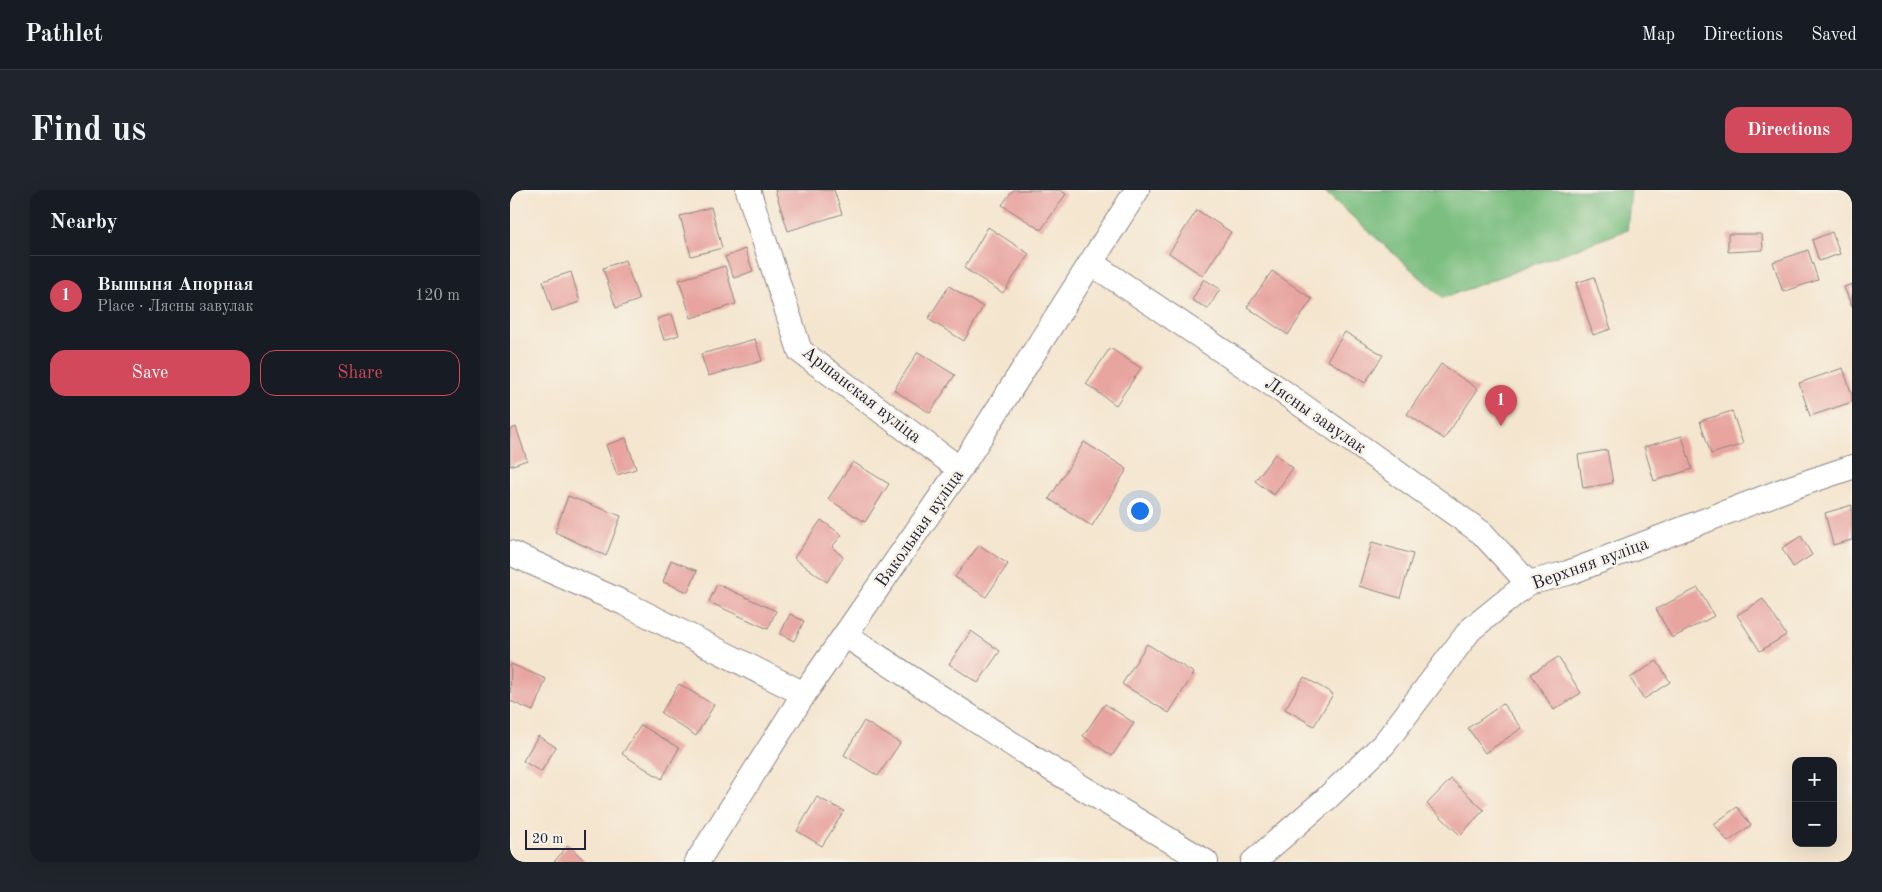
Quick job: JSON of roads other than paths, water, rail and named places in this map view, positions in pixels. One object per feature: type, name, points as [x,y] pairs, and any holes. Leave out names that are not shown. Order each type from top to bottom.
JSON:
[{"type":"street","name":"Аршанская вуліца","points":[[748,190],[800,351],[960,469]]},
{"type":"street","name":"Вакольная вуліца","points":[[697,862],[804,694],[960,469],[1137,190]]},
{"type":"street","name":"Лясны завулак","points":[[1091,263],[1279,389],[1482,533],[1528,583]]},
{"type":"street","name":"Верхняя вуліца","points":[[1253,862],[1326,799],[1384,744],[1470,630],[1528,583],[1568,573],[1787,489],[1852,467]]},
{"type":"street","points":[[510,553],[624,603],[804,694]]},
{"type":"street","points":[[845,635],[1035,760],[1206,862]]},
{"type":"place","name":"Вышыня Апорная","points":[[1501,426]]}]
